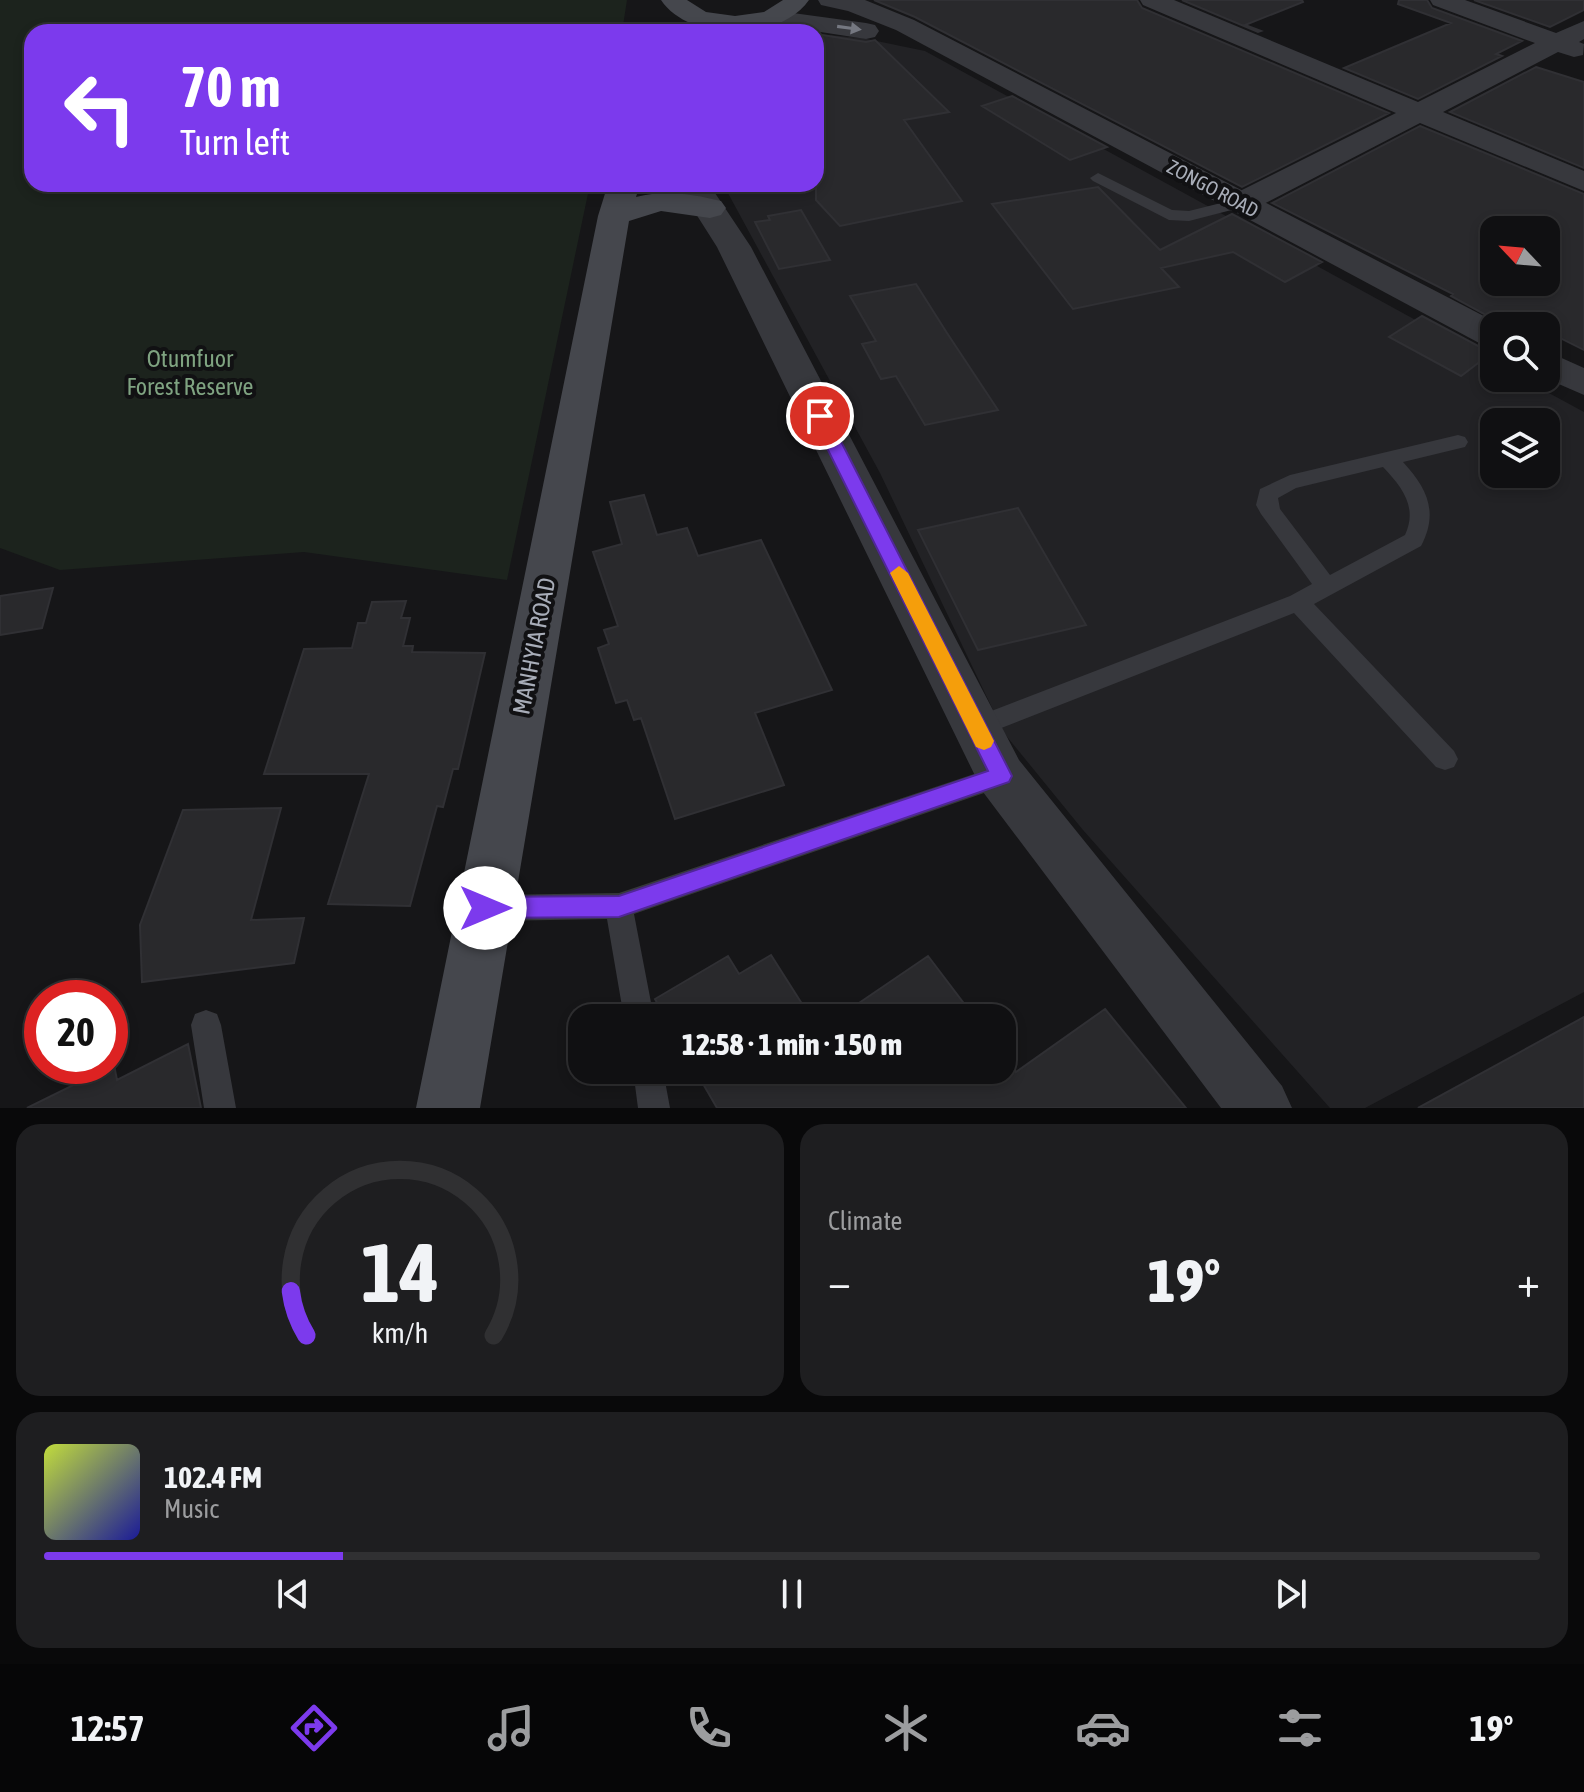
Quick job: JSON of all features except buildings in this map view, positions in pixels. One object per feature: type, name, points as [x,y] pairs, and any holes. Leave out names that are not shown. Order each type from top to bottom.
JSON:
[{"type":"main road","points":[[672,0],[679,9],[708,21],[750,24],[785,12],[797,0]]},
{"type":"main road","points":[[664,24],[672,0]]},
{"type":"main road","points":[[619,200],[643,203],[702,196]]},
{"type":"main road","name":"MANHYIA ROAD","points":[[448,1108],[619,200]]},
{"type":"street","name":"ZONGO ROAD","points":[[830,0],[874,11],[932,40],[1480,329]]},
{"type":"street","points":[[1152,0],[1584,182]]},
{"type":"street","points":[[1442,0],[1571,47]]},
{"type":"street","points":[[1241,203],[1418,111],[1571,47],[1584,29]]},
{"type":"street","points":[[824,31],[932,40]]},
{"type":"street","points":[[702,196],[741,261],[1001,776],[1260,1108]]},
{"type":"street","points":[[1560,370],[1584,383]]},
{"type":"lane","points":[[1098,178],[1169,215],[1189,216],[1241,203]]},
{"type":"lane","points":[[1327,587],[1272,514],[1267,505],[1267,494],[1290,482],[1458,442]]},
{"type":"lane","points":[[977,727],[1298,602],[1413,540],[1420,529],[1423,507],[1415,491],[1388,459]]},
{"type":"lane","points":[[1298,602],[1445,759]]},
{"type":"lane","points":[[485,908],[619,906],[1001,776]]},
{"type":"lane","points":[[619,906],[636,1004]]},
{"type":"lane","points":[[206,1025],[220,1108]]},
{"type":"lane","points":[[650,1084],[654,1108]]},
{"type":"shaded area","points":[[824,35],[862,38],[925,51],[1480,355],[1480,392],[1547,392],[1584,412],[1584,992],[1365,1108],[1330,1108],[1083,830],[1004,733],[880,473],[727,192],[824,192]]},
{"type":"green space","name":"Otumfuor Forest Reserve","points":[[0,0],[627,0],[623,24],[24,24],[24,192],[588,192],[507,580],[304,552],[60,570],[0,548]]},
{"type":"slow traffic","points":[[899,573],[984,741]]},
{"type":"route","points":[[485,908],[619,906],[1001,776],[820,416]]}]
